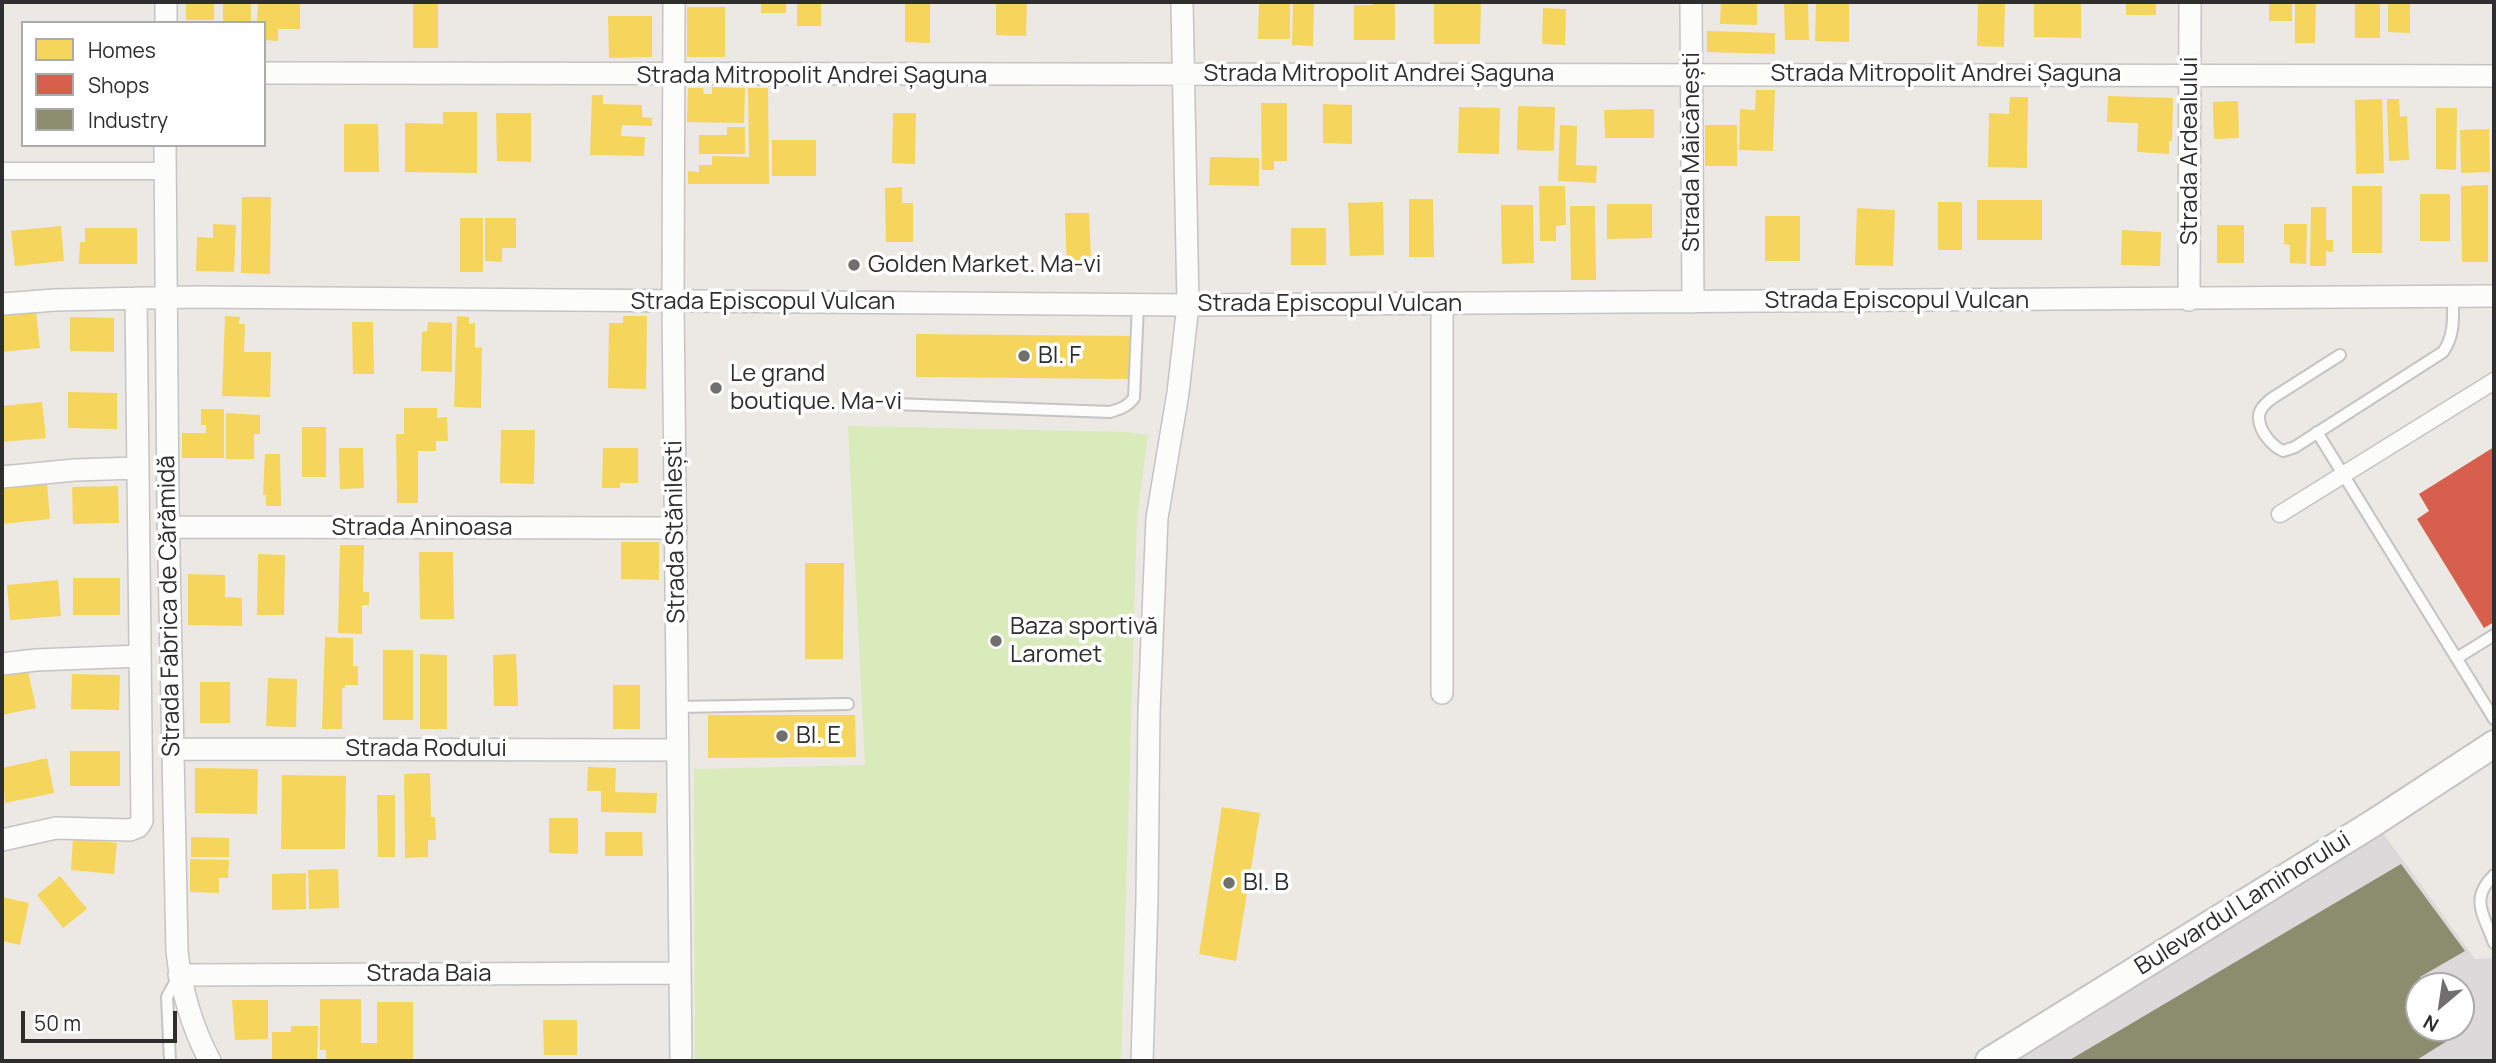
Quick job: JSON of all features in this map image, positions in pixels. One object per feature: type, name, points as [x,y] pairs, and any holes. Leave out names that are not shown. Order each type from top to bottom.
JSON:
[{"type":"street","points":[[166,2],[166,21]]},
{"type":"street","name":"Strada Stănilești","points":[[674,2],[673,302],[681,1061]]},
{"type":"street","points":[[1142,1061],[1149,698],[1156,530],[1178,393],[1188,305],[1182,2]]},
{"type":"street","name":"Strada Măicănești","points":[[1691,2],[1693,302]]},
{"type":"street","name":"Strada Ardealului","points":[[2189,300],[2190,2]]},
{"type":"street","name":"Strada Mitropolit Andrei Șaguna","points":[[266,72],[674,77],[2494,75]]},
{"type":"street","name":"Strada Fabrica de Cărămidă","points":[[165,147],[168,527],[176,938],[179,975],[190,1014],[210,1061]]},
{"type":"street","points":[[2,171],[165,171]]},
{"type":"street","name":"Strada Episcopul Vulcan","points":[[2,304],[136,298],[1188,305],[2494,296]]},
{"type":"street","name":"Strada Fabrica de Cărămidă","points":[[2,840],[56,828],[130,830],[138,827],[142,821],[136,298]]},
{"type":"street","points":[[1442,303],[1442,693]]},
{"type":"street","points":[[2280,514],[2494,381]]},
{"type":"street","points":[[2,477],[75,470],[137,468]]},
{"type":"street","name":"Strada Aninoasa","points":[[168,527],[676,528]]},
{"type":"street","points":[[2,664],[140,656]]},
{"type":"street","name":"Bulevardul Laminorului","points":[[1989,1061],[2375,822],[2494,744]]},
{"type":"street","name":"Strada Rodului","points":[[173,750],[678,750]]},
{"type":"street","name":"Strada Baia","points":[[179,975],[680,973]]},
{"type":"lane","points":[[2340,355],[2271,399],[2262,408],[2258,418],[2274,447],[2283,451],[2295,447],[2443,352],[2450,342],[2452,331],[2453,297]]},
{"type":"lane","points":[[894,404],[1110,412],[1120,410],[1134,398],[1138,304]]},
{"type":"lane","points":[[2317,432],[2494,719]]},
{"type":"lane","points":[[2457,658],[2494,635]]},
{"type":"lane","points":[[678,707],[848,704]]},
{"type":"lane","points":[[2494,875],[2484,885],[2478,901],[2494,943]]},
{"type":"lane","points":[[170,1061],[167,996],[179,975]]},
{"type":"shaded area","points":[[2375,822],[2475,959],[2494,958],[2494,1061],[2013,1061]]},
{"type":"green space","name":"Baza sportivă Laromet","points":[[848,426],[1125,432],[1148,435],[1137,517],[1121,1061],[695,1061],[694,769],[865,765]]},
{"type":"building: Homes","points":[[214,2],[214,20],[186,20],[186,4]]},
{"type":"building: Homes","points":[[223,2],[251,2],[251,21],[223,21]]},
{"type":"building: Homes","points":[[258,2],[300,2],[300,29],[278,29],[278,41],[266,40],[266,21],[257,21]]},
{"type":"building: Homes","points":[[413,2],[438,2],[438,48],[413,48]]},
{"type":"building: Homes","points":[[761,2],[786,2],[786,13],[761,13]]},
{"type":"building: Homes","points":[[797,2],[821,2],[821,26],[797,26]]},
{"type":"building: Homes","points":[[905,2],[930,2],[930,43],[905,42]]},
{"type":"building: Homes","points":[[996,2],[1027,2],[1026,36],[996,35]]},
{"type":"building: Homes","points":[[1259,2],[1290,2],[1290,39],[1258,39]]},
{"type":"building: Homes","points":[[1293,2],[1314,2],[1313,46],[1292,45]]},
{"type":"building: Homes","points":[[1373,2],[1395,2],[1395,40],[1354,40],[1354,5],[1373,5]]},
{"type":"building: Homes","points":[[1434,2],[1481,2],[1480,44],[1434,44]]},
{"type":"building: Homes","points":[[1721,2],[1757,2],[1757,25],[1720,24]]},
{"type":"building: Homes","points":[[1784,2],[1808,2],[1809,40],[1785,40]]},
{"type":"building: Homes","points":[[1816,2],[1849,3],[1849,42],[1815,41]]},
{"type":"building: Homes","points":[[1978,2],[2005,2],[2004,47],[1977,46]]},
{"type":"building: Homes","points":[[2034,2],[2081,2],[2081,38],[2034,37]]},
{"type":"building: Homes","points":[[2126,2],[2156,2],[2156,15],[2126,15]]},
{"type":"building: Homes","points":[[2269,2],[2292,2],[2292,21],[2269,21]]},
{"type":"building: Homes","points":[[2295,2],[2316,2],[2315,43],[2295,43]]},
{"type":"building: Homes","points":[[2355,2],[2380,2],[2380,38],[2355,38]]},
{"type":"building: Homes","points":[[2388,2],[2410,2],[2410,33],[2388,32]]},
{"type":"building: Homes","points":[[687,7],[725,7],[725,57],[687,57]]},
{"type":"building: Homes","points":[[1543,8],[1566,9],[1565,45],[1542,44]]},
{"type":"building: Homes","points":[[608,16],[652,16],[652,57],[609,58]]},
{"type":"building: Homes","points":[[1707,31],[1775,33],[1775,54],[1707,52]]},
{"type":"building: Homes","points":[[712,87],[745,88],[744,123],[687,122],[688,88],[703,88],[704,94],[712,94]]},
{"type":"building: Homes","points":[[748,88],[768,88],[769,184],[688,184],[688,171],[699,172],[699,165],[712,165],[712,156],[749,157]]},
{"type":"building: Homes","points":[[1756,90],[1775,90],[1773,151],[1739,150],[1740,109],[1755,110]]},
{"type":"building: Homes","points":[[592,95],[603,95],[603,104],[642,105],[642,117],[652,118],[652,126],[622,125],[621,136],[645,137],[644,156],[590,155]]},
{"type":"building: Homes","points":[[2108,96],[2173,98],[2169,154],[2137,152],[2138,123],[2107,122]]},
{"type":"building: Homes","points":[[2010,97],[2028,97],[2027,168],[1988,167],[1989,113],[2009,114]]},
{"type":"building: Homes","points":[[2382,99],[2384,173],[2356,174],[2355,100]]},
{"type":"building: Homes","points":[[2387,99],[2399,99],[2400,117],[2407,116],[2409,160],[2389,161]]},
{"type":"building: Homes","points":[[2238,101],[2239,138],[2214,139],[2213,102]]},
{"type":"building: Homes","points":[[1261,103],[1287,103],[1287,161],[1274,161],[1274,170],[1262,170]]},
{"type":"building: Homes","points":[[1323,104],[1352,105],[1352,144],[1323,143]]},
{"type":"building: Homes","points":[[1518,106],[1555,107],[1554,151],[1517,150]]},
{"type":"building: Homes","points":[[1459,107],[1500,108],[1499,154],[1458,153]]},
{"type":"building: Homes","points":[[2436,108],[2457,108],[2456,170],[2436,169]]},
{"type":"building: Homes","points":[[1654,109],[1654,138],[1605,138],[1604,110]]},
{"type":"building: Homes","points":[[443,112],[477,112],[477,173],[405,172],[405,123],[443,124]]},
{"type":"building: Homes","points":[[496,113],[531,113],[531,162],[497,161]]},
{"type":"building: Homes","points":[[893,113],[916,113],[915,164],[892,163]]},
{"type":"building: Homes","points":[[344,124],[378,124],[379,172],[344,172]]},
{"type":"building: Homes","points":[[1560,125],[1577,126],[1576,165],[1597,166],[1596,183],[1558,181]]},
{"type":"building: Homes","points":[[1705,125],[1737,125],[1737,166],[1705,166]]},
{"type":"building: Homes","points":[[727,127],[745,127],[745,154],[699,154],[699,135],[727,135]]},
{"type":"building: Homes","points":[[2489,129],[2490,172],[2461,173],[2460,130]]},
{"type":"building: Homes","points":[[772,140],[816,140],[816,176],[772,176]]},
{"type":"building: Homes","points":[[1210,157],[1259,158],[1259,186],[1209,185]]},
{"type":"building: Homes","points":[[2488,185],[2488,262],[2462,262],[2461,186]]},
{"type":"building: Homes","points":[[1539,186],[1565,186],[1566,225],[1556,226],[1556,241],[1540,241]]},
{"type":"building: Homes","points":[[2352,186],[2382,186],[2382,253],[2352,253]]},
{"type":"building: Homes","points":[[902,187],[902,203],[913,203],[913,242],[886,242],[885,188]]},
{"type":"building: Homes","points":[[2420,194],[2450,194],[2450,241],[2420,241]]},
{"type":"building: Homes","points":[[242,197],[271,197],[270,274],[241,273]]},
{"type":"building: Homes","points":[[1409,199],[1433,199],[1434,257],[1409,257]]},
{"type":"building: Homes","points":[[1977,200],[2042,200],[2042,240],[1977,240]]},
{"type":"building: Homes","points":[[1383,202],[1384,255],[1350,256],[1348,203]]},
{"type":"building: Homes","points":[[1938,202],[1962,202],[1962,250],[1938,250]]},
{"type":"building: Homes","points":[[1607,204],[1652,204],[1652,238],[1607,239]]},
{"type":"building: Homes","points":[[1501,205],[1533,205],[1534,263],[1502,264]]},
{"type":"building: Homes","points":[[1570,206],[1595,206],[1596,280],[1571,280]]},
{"type":"building: Homes","points":[[2311,207],[2326,207],[2326,240],[2333,240],[2333,252],[2326,251],[2326,266],[2310,266]]},
{"type":"building: Homes","points":[[1857,208],[1895,210],[1893,266],[1855,265]]},
{"type":"building: Homes","points":[[1065,213],[1089,213],[1091,256],[1083,257],[1083,269],[1067,270]]},
{"type":"building: Homes","points":[[1765,216],[1800,216],[1800,261],[1765,261]]},
{"type":"building: Homes","points":[[460,218],[483,218],[483,272],[460,272]]},
{"type":"building: Homes","points":[[485,218],[516,218],[516,248],[502,248],[502,262],[485,261]]},
{"type":"building: Homes","points":[[213,224],[236,225],[234,272],[196,271],[197,237],[213,238]]},
{"type":"building: Homes","points":[[2284,224],[2307,224],[2306,264],[2290,263],[2290,245],[2284,244]]},
{"type":"building: Homes","points":[[2217,225],[2244,225],[2244,263],[2217,263]]},
{"type":"building: Homes","points":[[61,226],[64,261],[15,266],[11,231]]},
{"type":"building: Homes","points":[[85,228],[137,228],[137,264],[79,264],[80,242],[85,242]]},
{"type":"building: Homes","points":[[1291,228],[1326,228],[1326,265],[1291,265]]},
{"type":"building: Homes","points":[[2122,230],[2161,232],[2160,266],[2121,265]]},
{"type":"building: Homes","points":[[36,311],[40,348],[2,352],[2,314]]},
{"type":"building: Homes","points":[[225,316],[240,317],[239,324],[245,324],[244,352],[271,352],[270,397],[222,396]]},
{"type":"building: Homes","points":[[457,316],[469,317],[469,324],[475,323],[475,348],[482,347],[481,408],[454,407]]},
{"type":"building: Homes","points":[[623,316],[647,316],[646,389],[608,388],[609,323],[623,323]]},
{"type":"building: Homes","points":[[70,317],[114,318],[114,352],[70,351]]},
{"type":"building: Homes","points":[[352,322],[373,322],[374,374],[353,374]]},
{"type":"building: Homes","points":[[428,322],[452,323],[452,372],[421,371],[422,332],[427,331]]},
{"type":"building: Homes","name":"Bl. F","points":[[916,334],[1131,336],[1131,379],[916,377]]},
{"type":"building: Homes","points":[[68,392],[117,393],[117,429],[68,428]]},
{"type":"building: Homes","points":[[42,402],[46,438],[2,442],[2,406]]},
{"type":"building: Homes","points":[[404,408],[437,408],[437,418],[447,417],[448,441],[436,441],[436,451],[418,451],[418,503],[397,503],[396,434],[404,434]]},
{"type":"building: Homes","points":[[201,409],[224,409],[224,458],[182,458],[182,433],[206,433],[206,425],[201,425]]},
{"type":"building: Homes","points":[[226,413],[260,415],[260,434],[254,434],[254,459],[226,459]]},
{"type":"building: Homes","points":[[302,427],[326,427],[326,477],[302,477]]},
{"type":"building: Homes","points":[[501,430],[535,430],[534,484],[500,483]]},
{"type":"building: Homes","points":[[339,448],[363,448],[364,488],[340,489]]},
{"type":"building: Homes","points":[[603,448],[638,448],[638,483],[620,483],[620,488],[602,488]]},
{"type":"building: Homes","points":[[265,454],[280,454],[281,506],[266,506],[266,495],[263,495]]},
{"type":"building: Homes","points":[[47,483],[50,519],[2,524],[2,488]]},
{"type":"building: Homes","points":[[118,486],[119,523],[73,524],[72,487]]},
{"type":"building: Homes","points":[[621,542],[659,542],[659,580],[621,579]]},
{"type":"building: Homes","points":[[340,545],[364,545],[363,592],[369,592],[369,605],[362,605],[362,634],[338,633]]},
{"type":"building: Homes","points":[[419,552],[453,552],[454,619],[420,619]]},
{"type":"building: Homes","points":[[258,554],[285,555],[284,615],[257,615]]},
{"type":"building: Homes","points":[[805,563],[844,563],[843,659],[805,659]]},
{"type":"building: Homes","points":[[188,574],[225,575],[225,597],[242,598],[242,626],[188,625]]},
{"type":"building: Homes","points":[[73,578],[120,578],[120,615],[73,615]]},
{"type":"building: Homes","points":[[58,580],[61,616],[10,620],[7,585]]},
{"type":"building: Homes","points":[[325,637],[353,638],[353,666],[358,666],[358,685],[345,685],[345,688],[342,688],[342,729],[322,729]]},
{"type":"building: Homes","points":[[383,650],[413,650],[413,720],[383,720]]},
{"type":"building: Homes","points":[[420,654],[447,655],[447,729],[420,729]]},
{"type":"building: Homes","points":[[516,654],[518,706],[494,706],[493,655]]},
{"type":"building: Homes","points":[[28,671],[36,708],[2,715],[2,676]]},
{"type":"building: Homes","points":[[72,674],[120,675],[119,710],[71,709]]},
{"type":"building: Homes","points":[[268,678],[297,679],[296,727],[266,726]]},
{"type":"building: Homes","points":[[200,682],[230,682],[230,723],[200,723]]},
{"type":"building: Homes","points":[[613,685],[640,685],[640,729],[613,729]]},
{"type":"building: Homes","name":"Bl. E","points":[[708,715],[855,715],[856,757],[708,758]]},
{"type":"building: Homes","points":[[70,751],[120,751],[120,786],[70,786]]},
{"type":"building: Homes","points":[[47,758],[54,793],[5,803],[2,768]]},
{"type":"building: Homes","points":[[588,767],[616,768],[615,792],[657,793],[656,813],[601,812],[601,791],[587,791]]},
{"type":"building: Homes","points":[[195,768],[258,769],[257,814],[195,813]]},
{"type":"building: Homes","points":[[430,773],[431,817],[435,817],[436,840],[428,840],[428,857],[405,858],[404,774]]},
{"type":"building: Homes","points":[[282,775],[346,776],[345,849],[281,849]]},
{"type":"building: Homes","points":[[377,795],[395,795],[395,857],[378,857]]},
{"type":"building: Homes","name":"Bl. B","points":[[1222,807],[1260,813],[1236,961],[1199,954]]},
{"type":"building: Homes","points":[[549,818],[578,818],[578,854],[549,853]]},
{"type":"building: Homes","points":[[605,832],[642,832],[643,856],[605,856]]},
{"type":"building: Homes","points":[[191,837],[229,838],[229,857],[191,857]]},
{"type":"building: Homes","points":[[73,838],[117,843],[114,874],[71,870]]},
{"type":"building: Homes","points":[[190,859],[229,860],[228,878],[219,878],[219,893],[190,892]]},
{"type":"building: Homes","points":[[338,869],[339,908],[309,909],[308,870]]},
{"type":"building: Homes","points":[[306,873],[306,909],[272,910],[272,874]]},
{"type":"building: Homes","points":[[60,876],[87,909],[63,928],[37,895]]},
{"type":"building: Homes","points":[[2,897],[29,903],[20,945],[2,941]]},
{"type":"building: Homes","points":[[320,999],[361,999],[361,1043],[377,1043],[377,1002],[413,1002],[413,1061],[326,1061],[326,1050],[320,1050]]},
{"type":"building: Homes","points":[[232,1000],[268,1000],[268,1039],[235,1040]]},
{"type":"building: Homes","points":[[543,1020],[577,1020],[577,1055],[544,1055]]},
{"type":"building: Homes","points":[[291,1026],[318,1026],[317,1061],[272,1061],[272,1032],[291,1032]]},
{"type":"building: Shops","points":[[2494,447],[2494,622],[2484,628],[2417,519],[2429,511],[2419,494]]},
{"type":"building: Industry","points":[[2401,864],[2465,951],[2429,972],[2405,972],[2405,1042],[2445,1042],[2415,1061],[2068,1061]]},
{"type":"place","name":"Golden Market. Ma-vi","points":[[854,265]]},
{"type":"place","name":"Bl. F","points":[[1024,356]]},
{"type":"place","name":"Le grand boutique. Ma-vi","points":[[716,388]]},
{"type":"place","name":"Baza sportivă Laromet","points":[[996,641]]},
{"type":"place","name":"Bl. E","points":[[782,736]]},
{"type":"place","name":"Bl. B","points":[[1229,883]]}]
